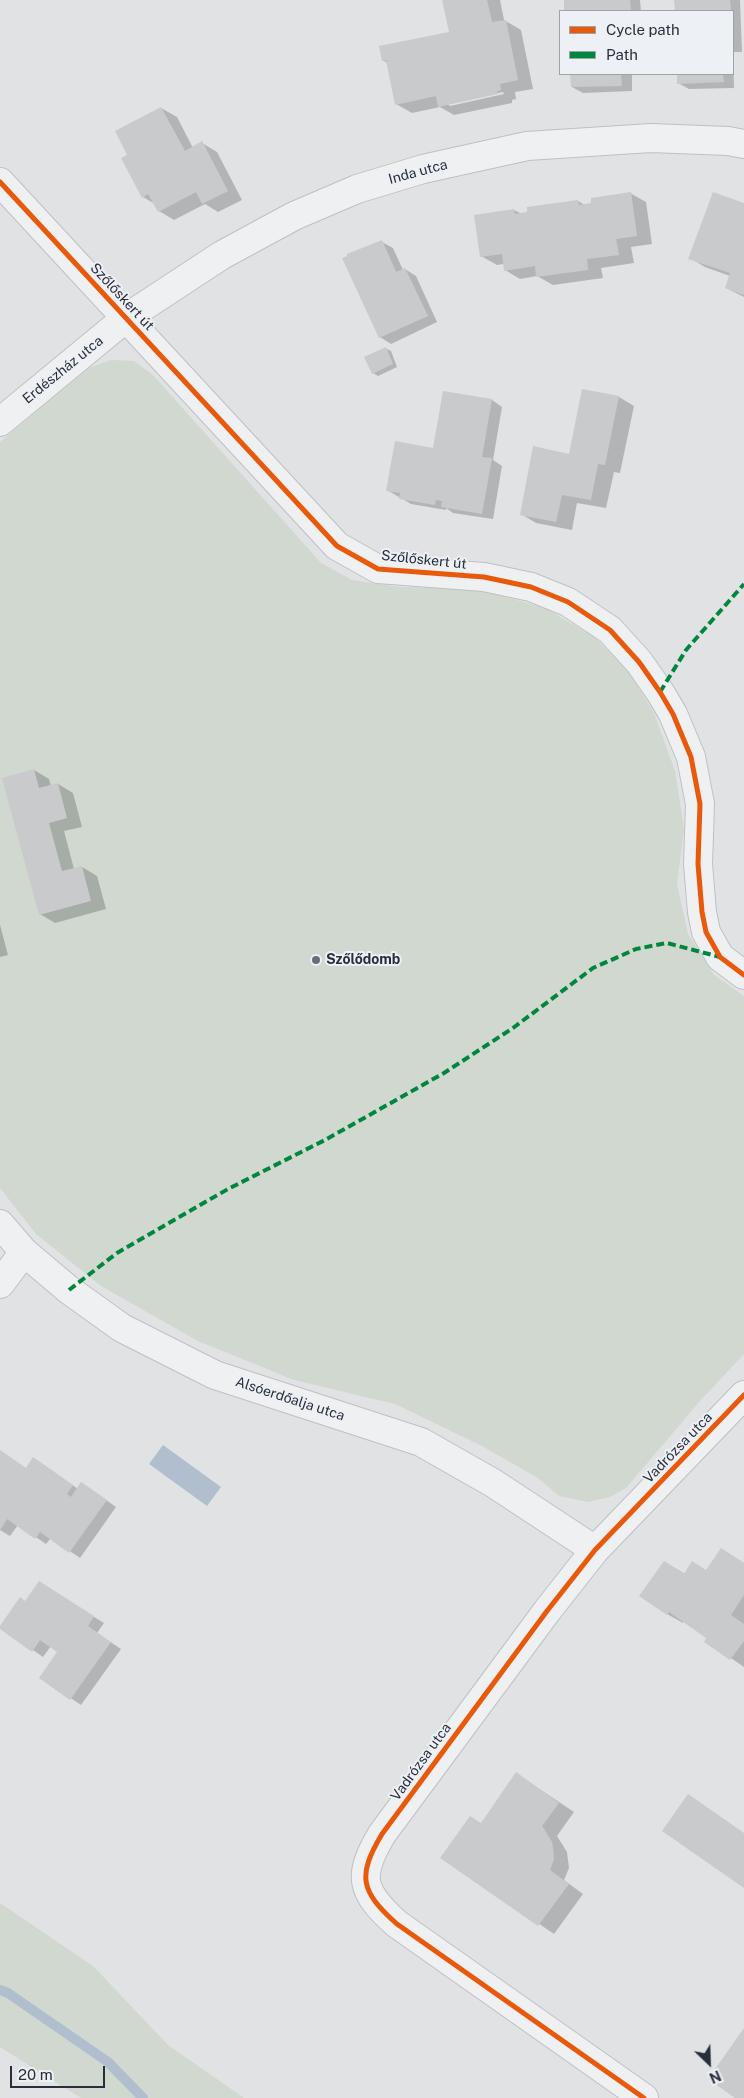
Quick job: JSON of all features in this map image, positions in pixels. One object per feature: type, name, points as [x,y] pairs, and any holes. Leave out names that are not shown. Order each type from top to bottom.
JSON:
[{"type":"street","name":"Inda utca","points":[[126,318],[222,255],[294,216],[357,189],[422,169],[527,146],[651,138],[728,141],[744,144]]},
{"type":"street","name":"Szőlőskert út","points":[[0,182],[338,546],[378,569],[484,577],[531,587],[568,602],[610,630],[639,662],[660,692],[673,714],[691,757],[700,804],[698,864],[702,912],[706,932],[720,958],[744,975]]},
{"type":"street","name":"Erdészház utca","points":[[0,422],[126,318]]},
{"type":"street","name":"Alsóerdőalja utca","points":[[0,1224],[24,1252],[69,1290],[122,1328],[215,1375],[421,1442],[493,1483],[595,1550]]},
{"type":"street","points":[[0,1284],[24,1252]]},
{"type":"street","name":"Vadrózsa utca","points":[[644,2098],[397,1924],[379,1908],[368,1890],[365,1872],[369,1856],[382,1834],[547,1610],[595,1550],[744,1395]]},
{"type":"shaded area","points":[[111,360],[134,361],[153,375],[321,563],[352,580],[399,587],[478,589],[545,608],[594,637],[628,670],[654,713],[675,771],[684,829],[677,884],[688,934],[714,975],[744,996],[744,1354],[700,1401],[626,1488],[610,1497],[588,1502],[559,1496],[538,1478],[482,1446],[395,1404],[294,1380],[198,1341],[101,1286],[36,1234],[0,1188],[0,442],[89,368]]},
{"type":"shaded area","points":[[0,1903],[93,1966],[168,2045],[244,2098],[81,2098],[0,2047]]},
{"type":"water","points":[[163,1445],[221,1487],[207,1506],[149,1464]]},
{"type":"building","points":[[442,0],[487,0],[492,22],[506,20],[518,80],[500,84],[501,90],[497,91],[498,94],[438,107],[436,96],[395,105],[386,60],[382,61],[379,46],[449,32]]},
{"type":"building","points":[[564,0],[630,0],[631,10],[564,10]]},
{"type":"building","points":[[674,0],[730,0],[731,10],[675,10]]},
{"type":"building","points":[[570,75],[621,75],[622,86],[571,87]]},
{"type":"building","points":[[677,75],[723,75],[724,82],[677,84]]},
{"type":"building","points":[[161,107],[185,151],[202,141],[228,191],[202,204],[196,192],[158,212],[148,194],[142,198],[121,158],[127,155],[115,131]]},
{"type":"building","points":[[631,192],[637,236],[616,239],[619,255],[587,259],[588,270],[536,277],[535,266],[504,271],[502,254],[480,257],[474,215],[514,209],[515,214],[527,212],[527,207],[578,200],[579,205],[591,203],[591,198]]},
{"type":"building","points":[[713,192],[744,203],[744,295],[725,288],[730,273],[688,259]]},
{"type":"building","points":[[382,240],[396,272],[405,268],[428,316],[379,338],[342,258],[347,256],[347,254]]},
{"type":"building","points":[[386,347],[393,364],[372,374],[364,357]]},
{"type":"building","points":[[582,389],[619,396],[605,465],[598,464],[591,500],[562,495],[556,522],[520,515],[533,446],[569,454]]},
{"type":"building","points":[[443,391],[492,399],[482,457],[492,458],[482,514],[441,507],[442,501],[436,500],[435,505],[399,499],[400,493],[386,491],[395,441],[433,448]]},
{"type":"building","points":[[34,769],[39,788],[58,783],[67,818],[49,823],[62,871],[82,866],[91,901],[39,915],[2,778]]},
{"type":"building","points":[[0,1450],[26,1468],[33,1457],[73,1485],[67,1494],[71,1497],[81,1482],[107,1500],[69,1553],[40,1532],[35,1539],[7,1519],[0,1530]]},
{"type":"building","points":[[721,1548],[744,1563],[744,1595],[731,1615],[744,1624],[744,1641],[730,1660],[704,1642],[706,1638],[669,1612],[667,1615],[639,1596],[664,1561],[684,1574],[692,1561],[706,1570]]},
{"type":"building","points":[[39,1581],[94,1616],[88,1626],[111,1642],[70,1700],[39,1678],[57,1652],[40,1640],[32,1652],[0,1629],[0,1626],[20,1597],[25,1601]]},
{"type":"building","points":[[516,1772],[559,1803],[542,1826],[552,1842],[554,1859],[550,1870],[569,1884],[538,1926],[440,1858],[470,1816],[481,1823]]},
{"type":"building","points":[[688,1794],[744,1833],[744,1888],[662,1831]]},
{"type":"building","points":[[744,2028],[744,2098],[735,2098],[708,2079]]},
{"type":"waterway","points":[[0,1990],[8,1993],[108,2062],[143,2098]]},
{"type":"marked path","points":[[660,692],[686,650],[744,584]]},
{"type":"marked path","points":[[69,1290],[117,1253],[228,1189],[325,1140],[444,1073],[513,1028],[593,968],[636,949],[667,943],[720,957]]},
{"type":"cycle path","points":[[0,182],[337,546],[378,569],[484,577],[531,587],[568,602],[610,630],[639,662],[660,692],[673,714],[691,757],[700,804],[698,864],[702,912],[706,932],[720,957],[744,975]]},
{"type":"cycle path","points":[[644,2098],[397,1924],[369,1892],[366,1872],[374,1849],[382,1834],[547,1611],[595,1550],[744,1395]]},
{"type":"place","name":"Szőlődomb","points":[[316,960]]}]
